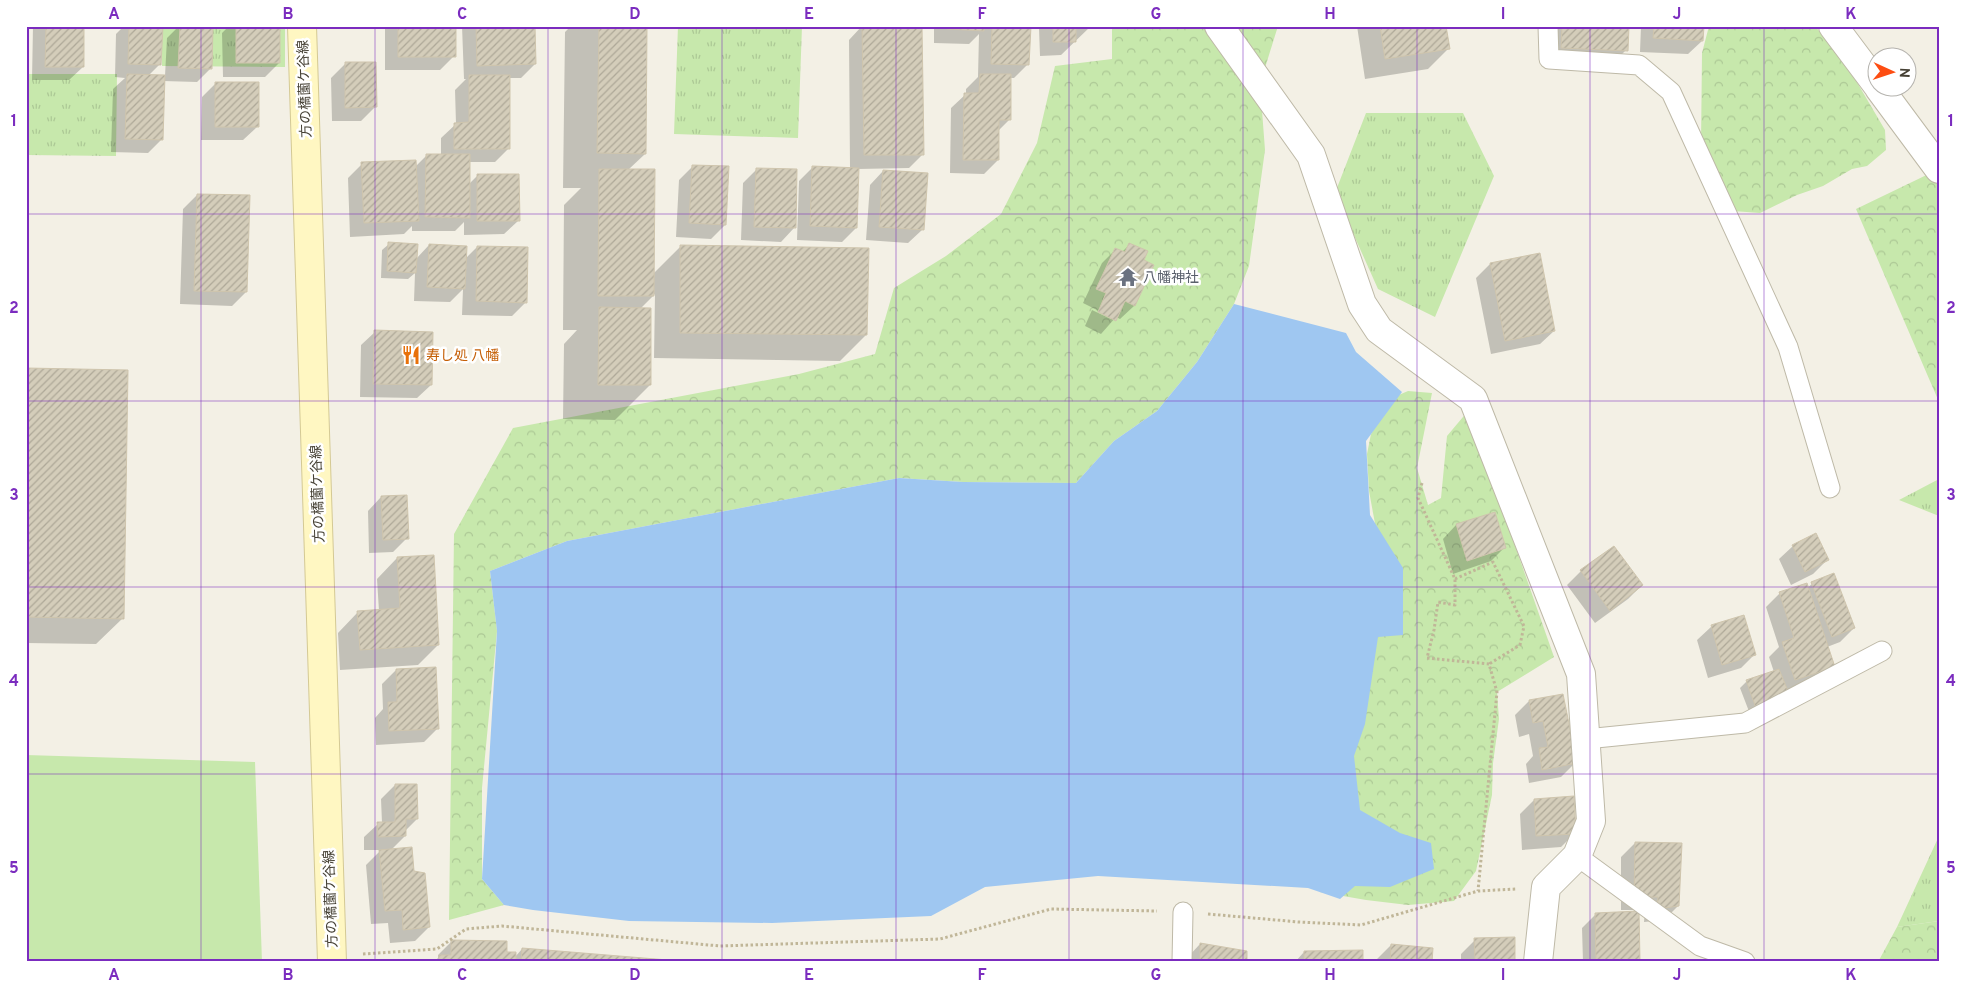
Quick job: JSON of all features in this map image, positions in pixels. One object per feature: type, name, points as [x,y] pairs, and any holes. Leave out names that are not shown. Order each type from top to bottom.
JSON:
[{"type":"main road","name":"方の橋薗ケ谷線","points":[[302,26],[332,959]]},
{"type":"street","points":[[1218,26],[1311,155],[1362,304],[1378,330],[1473,399],[1581,674],[1591,821],[1577,856],[1546,888],[1538,962]]},
{"type":"street","points":[[1833,26],[1868,73]]},
{"type":"street","points":[[1886,98],[1939,169]]},
{"type":"lane","points":[[1548,26],[1549,59],[1639,65],[1671,92],[1788,347],[1830,488]]},
{"type":"lane","points":[[1586,739],[1744,723],[1882,651]]},
{"type":"lane","points":[[1577,856],[1700,946],[1745,962]]},
{"type":"lane","points":[[1182,962],[1183,912]]},
{"type":"path","points":[[1422,482],[1418,498],[1455,579],[1455,606],[1438,602],[1427,658],[1488,664],[1520,645],[1524,626],[1493,562],[1455,579]]},
{"type":"path","points":[[1478,891],[1496,692],[1488,664]]},
{"type":"path","points":[[332,959],[437,949],[466,929],[502,926],[720,946],[940,939],[1051,909],[1183,912],[1298,922],[1360,925],[1478,891],[1546,888]]},
{"type":"green space","points":[[162,26],[285,26],[285,67],[162,66]]},
{"type":"green space","points":[[678,26],[802,26],[798,138],[674,134]]},
{"type":"green space","points":[[1112,26],[1278,26],[1260,84],[1265,150],[1249,266],[1234,304],[1197,362],[1157,411],[1114,441],[1076,483],[963,482],[899,478],[567,541],[490,571],[497,631],[482,788],[482,879],[504,905],[449,920],[454,534],[513,428],[799,374],[875,354],[894,288],[946,256],[1001,214],[1037,143],[1055,66],[1112,59]]},
{"type":"green space","points":[[1709,26],[1815,26],[1848,67],[1885,130],[1886,150],[1867,166],[1852,169],[1823,186],[1797,195],[1760,213],[1733,211],[1701,144],[1702,53]]},
{"type":"green space","points":[[26,74],[117,74],[116,156],[26,155]]},
{"type":"green space","points":[[1366,113],[1463,113],[1494,176],[1435,317],[1378,289],[1335,193]]},
{"type":"green space","points":[[1939,169],[1939,402],[1856,209]]},
{"type":"green space","points":[[1408,391],[1432,393],[1417,468],[1428,505],[1441,498],[1447,436],[1468,411],[1554,657],[1497,692],[1499,719],[1493,763],[1492,795],[1476,871],[1454,901],[1408,905],[1320,892],[1381,556],[1369,491],[1367,454],[1371,434],[1392,398]]},
{"type":"green space","points":[[1939,479],[1939,516],[1899,500]]},
{"type":"green space","points":[[26,755],[255,762],[262,962],[26,962]]},
{"type":"green space","points":[[1939,836],[1939,921],[1897,927]]},
{"type":"green space","points":[[1939,921],[1939,962],[1878,962],[1897,927]]},
{"type":"water","points":[[1234,304],[1346,333],[1356,352],[1402,392],[1366,441],[1370,515],[1403,568],[1403,635],[1378,637],[1365,724],[1354,756],[1360,810],[1400,833],[1431,843],[1434,869],[1390,887],[1355,886],[1340,899],[1308,888],[1098,876],[985,887],[931,916],[772,923],[629,921],[533,910],[504,905],[482,879],[497,631],[490,571],[567,541],[899,478],[963,482],[1076,483],[1114,441],[1157,411],[1197,362]]},
{"type":"building","points":[[46,26],[84,26],[84,67],[45,67]]},
{"type":"building","points":[[129,26],[163,26],[161,65],[128,64]]},
{"type":"building","points":[[180,26],[213,26],[212,69],[178,68]]},
{"type":"building","points":[[236,26],[280,26],[280,63],[236,63]]},
{"type":"building","points":[[398,26],[456,26],[456,57],[398,57]]},
{"type":"building","points":[[476,26],[535,26],[536,64],[477,66]]},
{"type":"building","points":[[599,26],[647,26],[646,154],[597,153]]},
{"type":"building","points":[[862,26],[922,26],[924,155],[864,155]]},
{"type":"building","points":[[947,26],[984,26],[984,31],[947,29]]},
{"type":"building","points":[[992,26],[1031,26],[1029,65],[991,64]]},
{"type":"building","points":[[1053,26],[1092,27],[1076,28],[1076,42],[1053,42]]},
{"type":"building","points":[[1380,26],[1446,26],[1450,49],[1385,59]]},
{"type":"building","points":[[1562,26],[1629,26],[1628,51],[1561,48]]},
{"type":"building","points":[[1654,26],[1704,26],[1703,41],[1653,38]]},
{"type":"building","points":[[345,62],[376,62],[377,107],[345,108]]},
{"type":"building","points":[[127,74],[165,75],[163,140],[125,139]]},
{"type":"building","points":[[980,74],[1011,74],[1011,120],[999,120],[999,160],[963,160],[964,93],[979,93]]},
{"type":"building","points":[[469,75],[510,75],[510,149],[454,149],[454,123],[469,122]]},
{"type":"building","points":[[215,82],[259,82],[259,127],[215,127]]},
{"type":"building","points":[[426,154],[470,154],[470,218],[425,217]]},
{"type":"building","points":[[416,160],[419,221],[364,223],[361,162]]},
{"type":"building","points":[[692,165],[729,166],[726,225],[689,223]]},
{"type":"building","points":[[812,166],[859,168],[857,228],[810,226]]},
{"type":"building","points":[[756,168],[797,169],[796,228],[754,227]]},
{"type":"building","points":[[599,169],[655,169],[654,296],[598,296]]},
{"type":"building","points":[[883,170],[928,173],[924,230],[879,227]]},
{"type":"building","points":[[477,174],[519,174],[520,221],[477,221]]},
{"type":"building","points":[[197,194],[250,195],[247,292],[194,291]]},
{"type":"building","points":[[388,242],[418,244],[416,273],[387,271]]},
{"type":"building","points":[[1129,243],[1148,251],[1144,260],[1154,265],[1135,306],[1125,301],[1116,321],[1098,312],[1106,293],[1096,289],[1115,248],[1125,252]]},
{"type":"building","points":[[429,244],[467,246],[465,289],[427,287]]},
{"type":"building","points":[[680,245],[869,248],[867,335],[680,333]]},
{"type":"building","points":[[477,246],[528,247],[527,303],[476,301]]},
{"type":"building","points":[[1540,253],[1555,331],[1505,341],[1490,263]]},
{"type":"building","points":[[599,307],[651,308],[651,385],[598,385]]},
{"type":"building","points":[[374,330],[433,332],[432,385],[373,384]]},
{"type":"building","points":[[26,368],[128,370],[124,619],[26,617]]},
{"type":"building","points":[[407,495],[409,539],[383,540],[381,496]]},
{"type":"building","points":[[1495,512],[1506,548],[1467,561],[1456,524]]},
{"type":"building","points":[[1816,533],[1829,560],[1805,572],[1792,545]]},
{"type":"building","points":[[1614,546],[1643,585],[1610,611],[1580,570]]},
{"type":"building","points":[[434,555],[439,645],[360,650],[357,611],[400,608],[397,557]]},
{"type":"building","points":[[1834,573],[1855,628],[1832,637],[1811,582]]},
{"type":"building","points":[[1807,583],[1835,667],[1795,680],[1782,642],[1794,638],[1779,592]]},
{"type":"building","points":[[1744,615],[1756,655],[1722,665],[1711,625]]},
{"type":"building","points":[[436,667],[439,729],[389,731],[388,702],[397,702],[396,669]]},
{"type":"building","points":[[1779,669],[1790,696],[1756,708],[1746,680]]},
{"type":"building","points":[[1563,694],[1577,763],[1542,770],[1539,748],[1548,747],[1543,721],[1533,723],[1529,700]]},
{"type":"building","points":[[395,784],[417,784],[418,819],[406,819],[406,836],[378,837],[377,822],[395,822]]},
{"type":"building","points":[[1574,796],[1576,834],[1536,836],[1534,799]]},
{"type":"building","points":[[1635,842],[1682,843],[1679,906],[1657,909],[1658,897],[1634,897]]},
{"type":"building","points":[[412,847],[414,871],[425,873],[430,927],[403,930],[402,910],[385,911],[379,850]]},
{"type":"building","points":[[1639,911],[1640,962],[1596,962],[1595,913]]},
{"type":"building","points":[[1515,937],[1515,962],[1475,962],[1474,938]]},
{"type":"building","points":[[451,940],[507,941],[507,952],[516,952],[516,962],[439,962],[439,955],[451,955]]},
{"type":"building","points":[[1200,943],[1247,951],[1247,962],[1200,962]]},
{"type":"building","points":[[1391,944],[1433,948],[1432,962],[1390,962]]},
{"type":"building","points":[[522,948],[680,961],[521,962]]},
{"type":"building","points":[[1363,950],[1363,962],[1304,962],[1304,951]]},
{"type":"place","name":"八幡神社","points":[[1128,277]]},
{"type":"place","name":"寿し処 八幡","points":[[411,355]]}]
